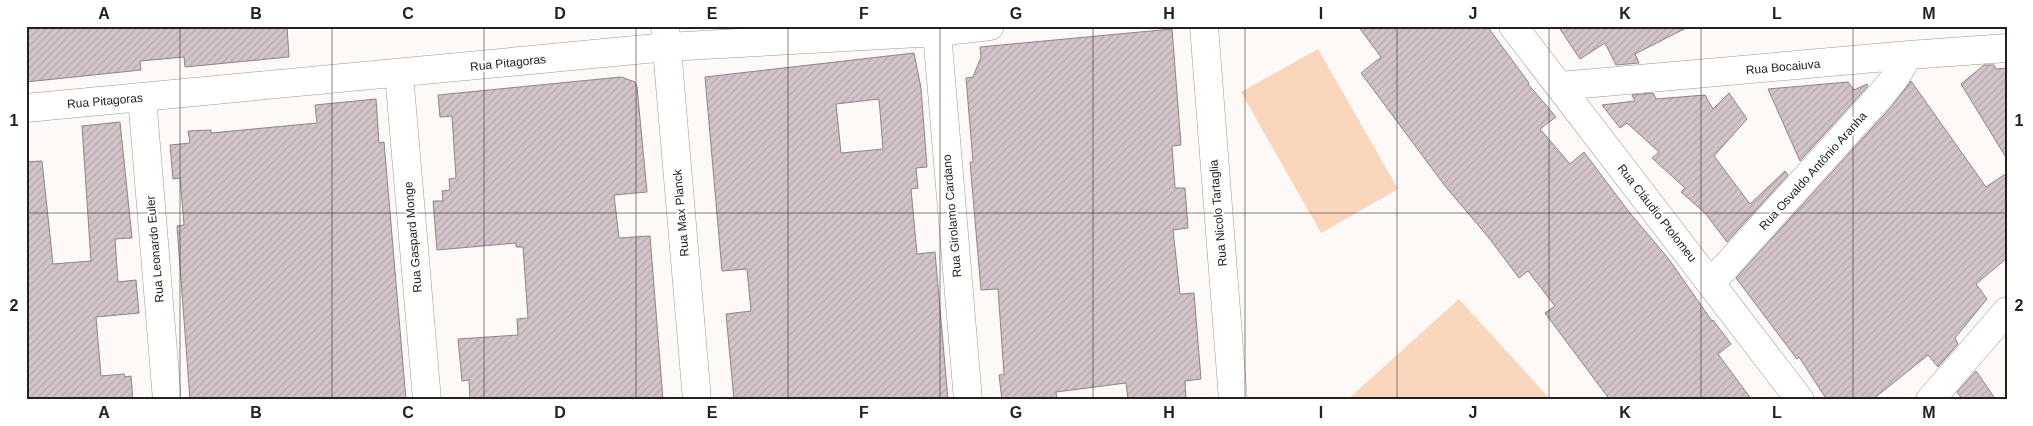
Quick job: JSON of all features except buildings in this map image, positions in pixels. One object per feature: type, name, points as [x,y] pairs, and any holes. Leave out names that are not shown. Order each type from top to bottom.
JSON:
[{"type":"street","name":"Rua Pitagoras","points":[[26,108],[400,74],[666,37],[937,32],[990,26]]},
{"type":"street","name":"Rua Nicolo Tartaglia","points":[[1204,26],[1233,400]]},
{"type":"street","name":"Rua Cláudio Ptolomeu","points":[[1513,26],[1800,400]]},
{"type":"street","name":"Rua Girolamo Cardano","points":[[937,32],[968,400]]},
{"type":"street","name":"Rua Max Planck","points":[[666,37],[697,400]]},
{"type":"street","name":"Rua Bocaiuva","points":[[1560,86],[2007,48]]},
{"type":"street","name":"Rua Osvaldo Antônio Aranha","points":[[1711,283],[1880,96],[1894,79],[1909,55]]},
{"type":"street","name":"Rua Gaspard Monge","points":[[400,74],[427,400]]},
{"type":"street","name":"Rua Leonardo Euler","points":[[142,97],[167,400]]},
{"type":"street","points":[[1930,400],[2007,310]]},
{"type":"shaded area","points":[[1318,49],[1398,189],[1321,233],[1241,92]]},
{"type":"shaded area","points":[[1459,299],[1551,400],[1347,400]]}]
